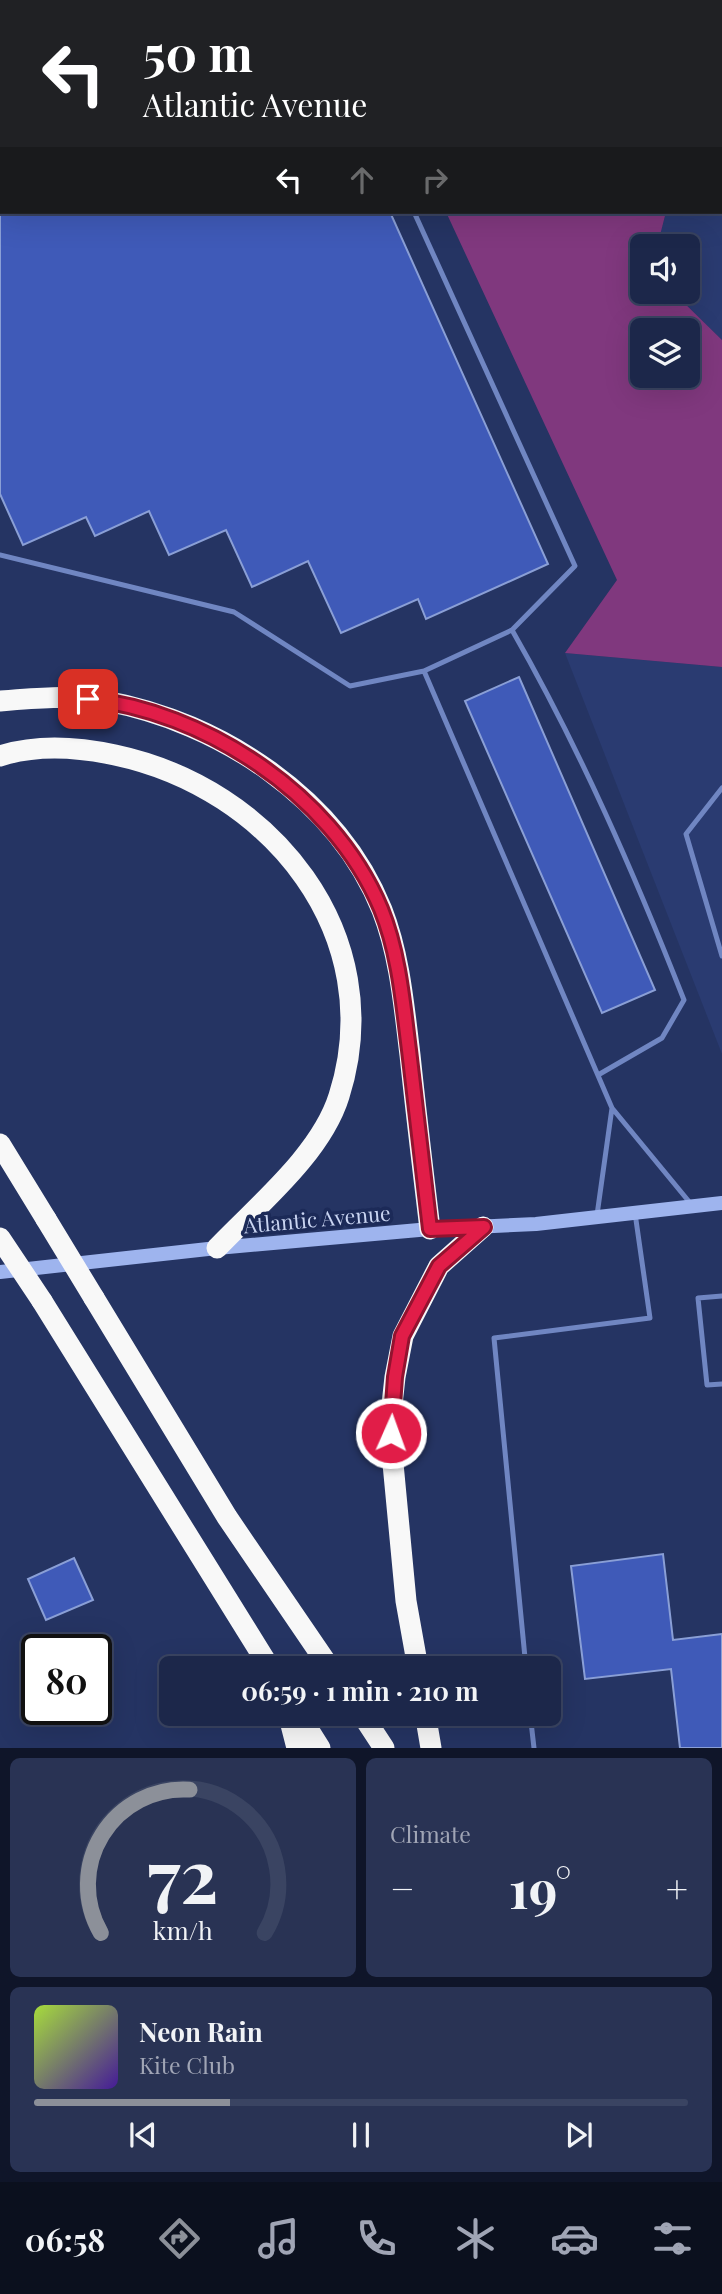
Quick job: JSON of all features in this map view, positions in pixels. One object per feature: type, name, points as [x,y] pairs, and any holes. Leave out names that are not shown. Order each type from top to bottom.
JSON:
[{"type":"highway","points":[[0,701],[44,697],[104,701],[154,712],[196,728],[240,751],[276,776],[313,808],[340,840],[362,872],[381,909],[393,946],[403,1000],[430,1229]]},
{"type":"highway","points":[[0,756],[17,751],[60,748],[97,751],[145,763],[210,791],[237,809],[282,849],[321,902],[341,947],[352,1014],[350,1047],[338,1100],[311,1149],[217,1248]]},
{"type":"highway","points":[[0,1144],[227,1517],[322,1656]]},
{"type":"highway","points":[[416,1656],[407,1601],[392,1452],[391,1414],[395,1377],[402,1336],[439,1266],[484,1227]]},
{"type":"highway","points":[[0,1238],[263,1656]]},
{"type":"highway","points":[[291,1726],[297,1748]]},
{"type":"highway","points":[[306,1726],[320,1748]]},
{"type":"highway","points":[[370,1726],[384,1748]]},
{"type":"highway","points":[[427,1726],[431,1748]]},
{"type":"main road","name":"Atlantic Avenue","points":[[0,1272],[217,1248],[430,1229],[484,1227],[722,1203]]},
{"type":"lane","points":[[0,555],[234,612],[350,686],[424,671],[512,630],[575,566],[415,214]]},
{"type":"lane","points":[[512,630],[549,695],[631,866],[684,1000],[663,1038],[598,1075]]},
{"type":"lane","points":[[424,671],[612,1108],[693,1206]]},
{"type":"lane","points":[[722,788],[685,834],[722,956]]},
{"type":"lane","points":[[596,1217],[612,1108]]},
{"type":"lane","points":[[525,1656],[495,1338],[650,1318],[635,1213]]},
{"type":"lane","points":[[722,1296],[698,1298],[707,1385],[722,1384]]},
{"type":"lane","points":[[531,1726],[534,1748]]},
{"type":"shaded area","points":[[447,214],[665,214],[660,234],[630,234],[630,304],[685,304],[700,318],[630,318],[630,388],[700,388],[700,318],[722,340],[722,667],[565,653],[617,580]]},
{"type":"shaded area","points":[[665,214],[722,214],[722,340],[685,304],[700,304],[700,234],[660,234]]},
{"type":"shaded area","points":[[565,653],[722,667],[722,1054]]},
{"type":"building","points":[[0,214],[391,214],[548,564],[426,619],[418,599],[341,633],[308,561],[252,587],[226,530],[169,555],[149,511],[95,536],[86,517],[23,545],[0,494]]},
{"type":"building","points":[[519,677],[655,990],[602,1013],[465,701]]},
{"type":"building","points":[[663,1554],[673,1640],[722,1634],[722,1748],[680,1748],[671,1669],[585,1679],[571,1566]]},
{"type":"building","points":[[74,1558],[93,1600],[46,1620],[28,1579]]},
{"type":"route","points":[[88,699],[154,712],[196,728],[240,751],[276,776],[313,808],[340,840],[362,872],[381,909],[393,946],[403,1000],[430,1229],[484,1227],[439,1266],[402,1336],[395,1377],[391,1433]]}]
